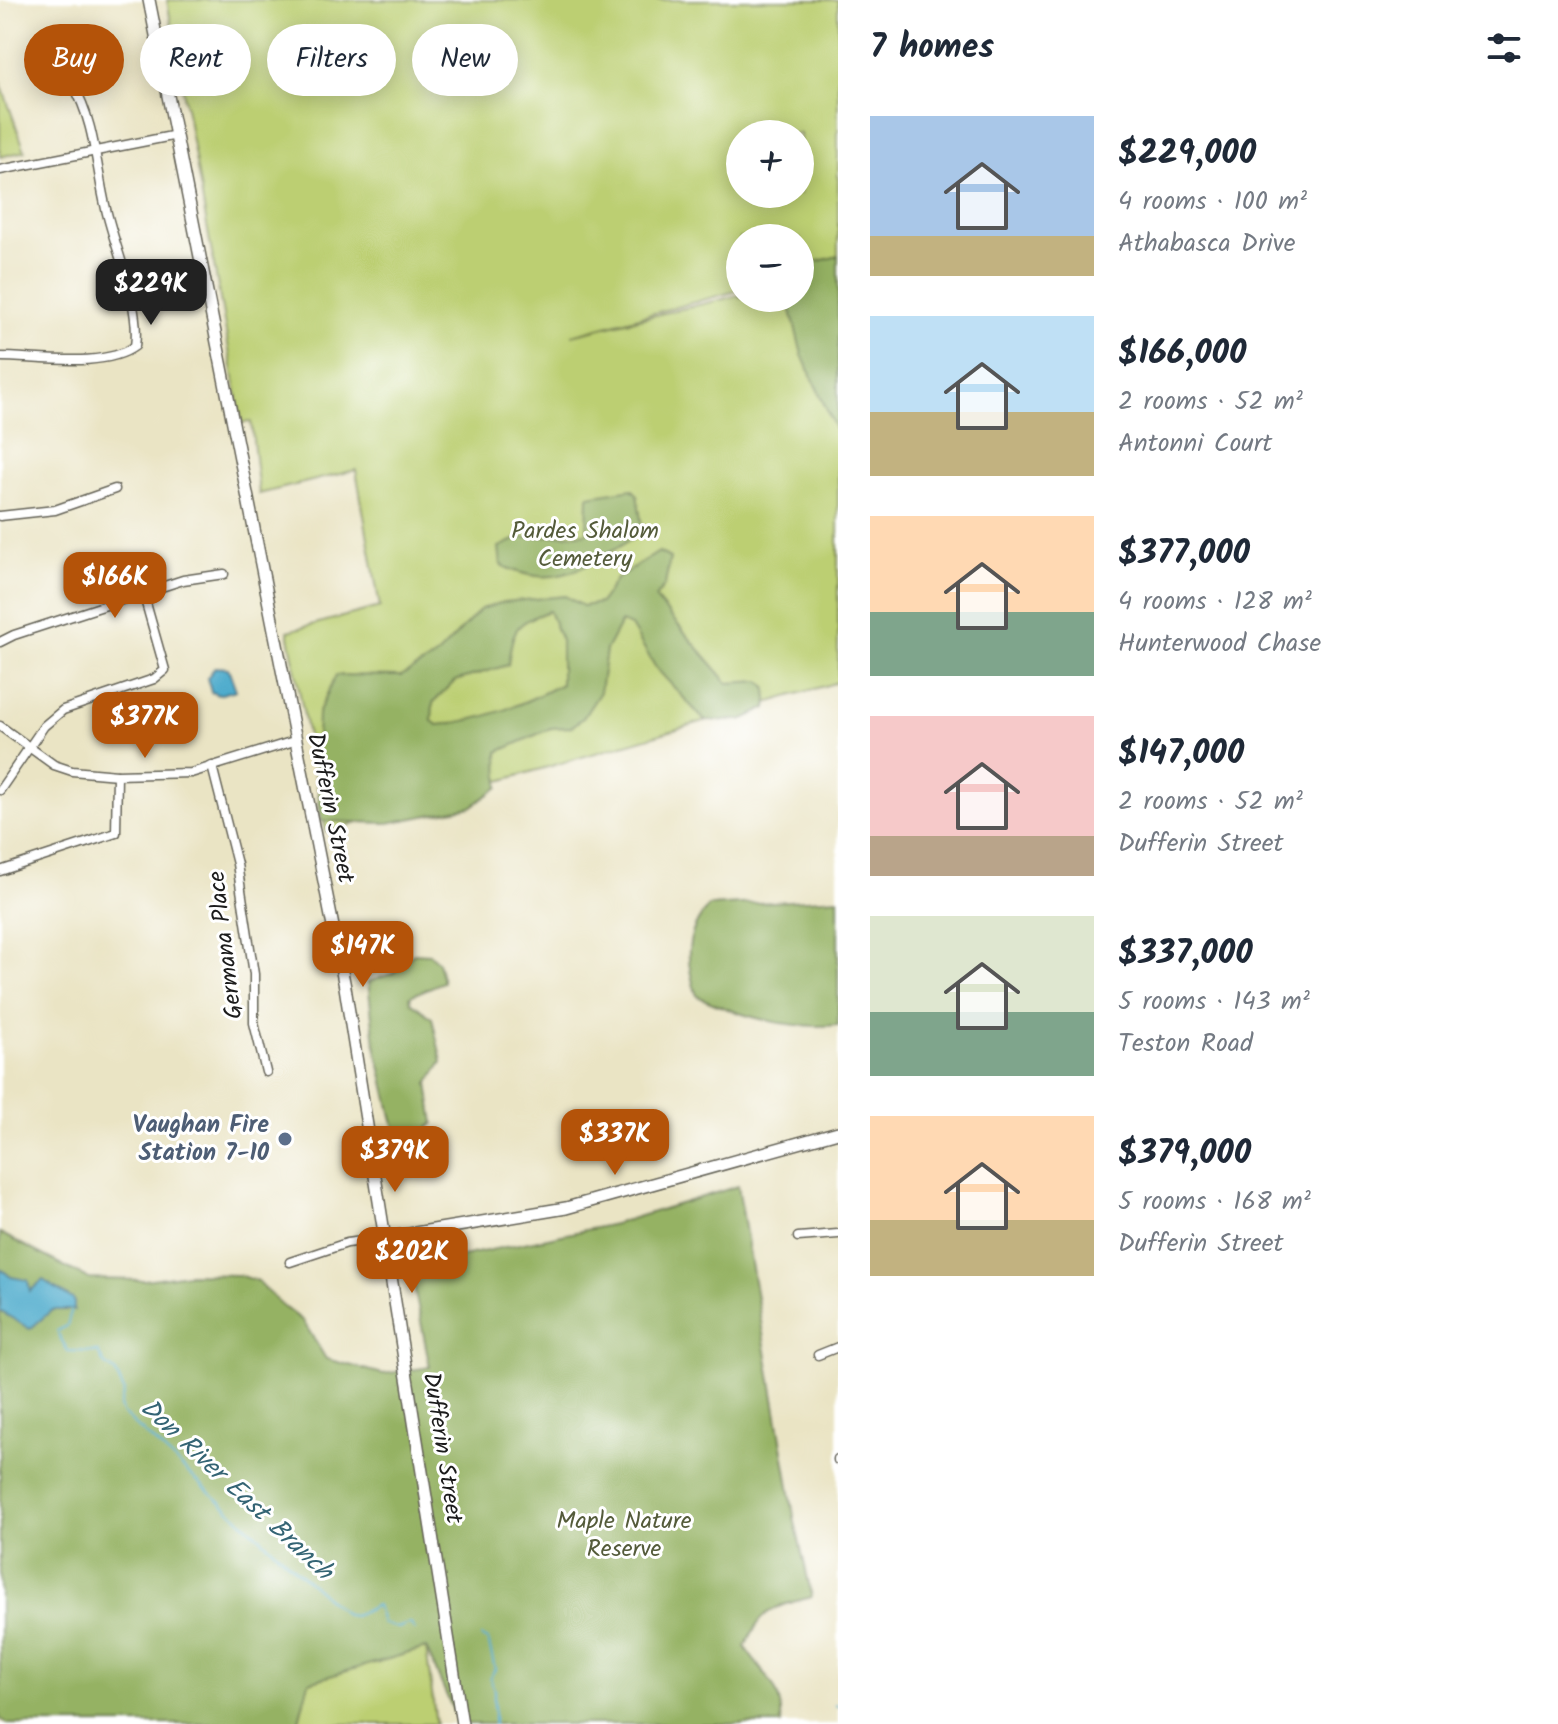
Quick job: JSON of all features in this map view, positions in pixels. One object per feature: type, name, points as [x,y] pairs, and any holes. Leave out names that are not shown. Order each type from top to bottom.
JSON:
[{"type":"main road","name":"Dufferin Street","points":[[149,0],[345,987],[462,1724]]},
{"type":"main road","points":[[385,1238],[566,1208],[838,1132]]},
{"type":"street","points":[[0,357],[81,360],[128,351],[135,346],[127,286],[80,96]]},
{"type":"street","points":[[0,170],[177,135]]},
{"type":"street","points":[[0,516],[55,510],[115,489]]},
{"type":"street","points":[[0,642],[14,635],[144,596],[183,580],[224,574]]},
{"type":"street","points":[[0,790],[44,726],[63,710],[154,679],[165,670],[144,596]]},
{"type":"street","points":[[0,726],[54,765],[72,771],[117,775],[167,775],[212,766],[294,741]]},
{"type":"street","name":"Germana Place","points":[[212,766],[237,864],[254,974],[254,1023],[266,1072]]},
{"type":"street","points":[[0,871],[116,833],[117,775]]},
{"type":"street","points":[[798,1237],[838,1234]]},
{"type":"street","points":[[290,1262],[347,1243],[385,1238]]},
{"type":"street","points":[[818,1355],[838,1347]]},
{"type":"green space","name":"Pardes Shalom Cemetery","points":[[167,0],[838,0],[838,682],[326,832],[288,631],[380,607],[356,470],[259,494],[251,422],[242,423],[184,96],[251,96],[251,24],[171,24]]},
{"type":"green space","points":[[0,81],[25,151],[0,157]]},
{"type":"green space","points":[[838,256],[838,435],[802,355],[791,312],[814,312],[815,262]]},
{"type":"green space","name":"Pardes Shalom Cemetery","points":[[632,489],[637,494],[643,533],[591,563],[559,575],[522,573],[501,565],[499,547],[519,538],[587,533],[588,496]]},
{"type":"green space","points":[[659,552],[670,558],[665,585],[655,598],[728,683],[760,681],[767,688],[767,708],[742,720],[705,721],[656,668],[631,626],[621,622],[606,650],[600,692],[583,718],[571,727],[551,728],[498,752],[499,787],[471,807],[388,823],[321,821],[316,768],[318,713],[336,675],[401,676],[435,657],[481,609],[504,602],[565,596],[583,606],[600,603],[616,579]],"holes":[[[549,611],[561,641],[561,684],[486,716],[438,725],[432,721],[433,703],[455,681],[508,665],[514,635],[522,624]]]},
{"type":"green space","points":[[838,898],[838,1025],[783,1024],[731,1010],[697,996],[690,971],[689,948],[695,927],[709,906]]},
{"type":"green space","points":[[414,953],[430,954],[438,962],[443,982],[410,996],[411,1002],[432,1018],[442,1062],[428,1084],[434,1123],[418,1137],[398,1142],[375,1044],[368,982],[394,973]]},
{"type":"green space","name":"Maple Nature Reserve","points":[[738,1186],[795,1522],[812,1597],[770,1611],[758,1624],[745,1647],[776,1691],[781,1724],[459,1724],[426,1648],[309,1682],[298,1724],[8,1724],[0,1719],[0,1233],[89,1279],[144,1280],[188,1274],[238,1275],[258,1281],[278,1302],[303,1321],[326,1359],[383,1374],[430,1367],[410,1267],[614,1224]]},
{"type":"green space","points":[[426,1648],[436,1724],[298,1724],[309,1682]]},
{"type":"water","points":[[215,667],[228,668],[236,690],[218,695],[211,692],[207,678]]},
{"type":"water","points":[[0,1268],[11,1277],[28,1280],[30,1291],[43,1280],[74,1300],[74,1310],[52,1310],[30,1329],[0,1311]]},
{"type":"waterway","name":"Don River East Branch","points":[[57,1331],[67,1326],[71,1311]]},
{"type":"waterway","name":"Don River East Branch","points":[[58,1334],[68,1351],[98,1352],[104,1364],[115,1371],[124,1391],[120,1406],[122,1413],[346,1615],[354,1616],[377,1605],[382,1623],[398,1628],[410,1623],[415,1630]]},
{"type":"waterway","name":"Don River East Branch","points":[[481,1637],[488,1640],[495,1669],[490,1678],[494,1690],[494,1724]]},
{"type":"place","name":"Vaughan Fire Station 7-10","points":[[285,1139]]}]
